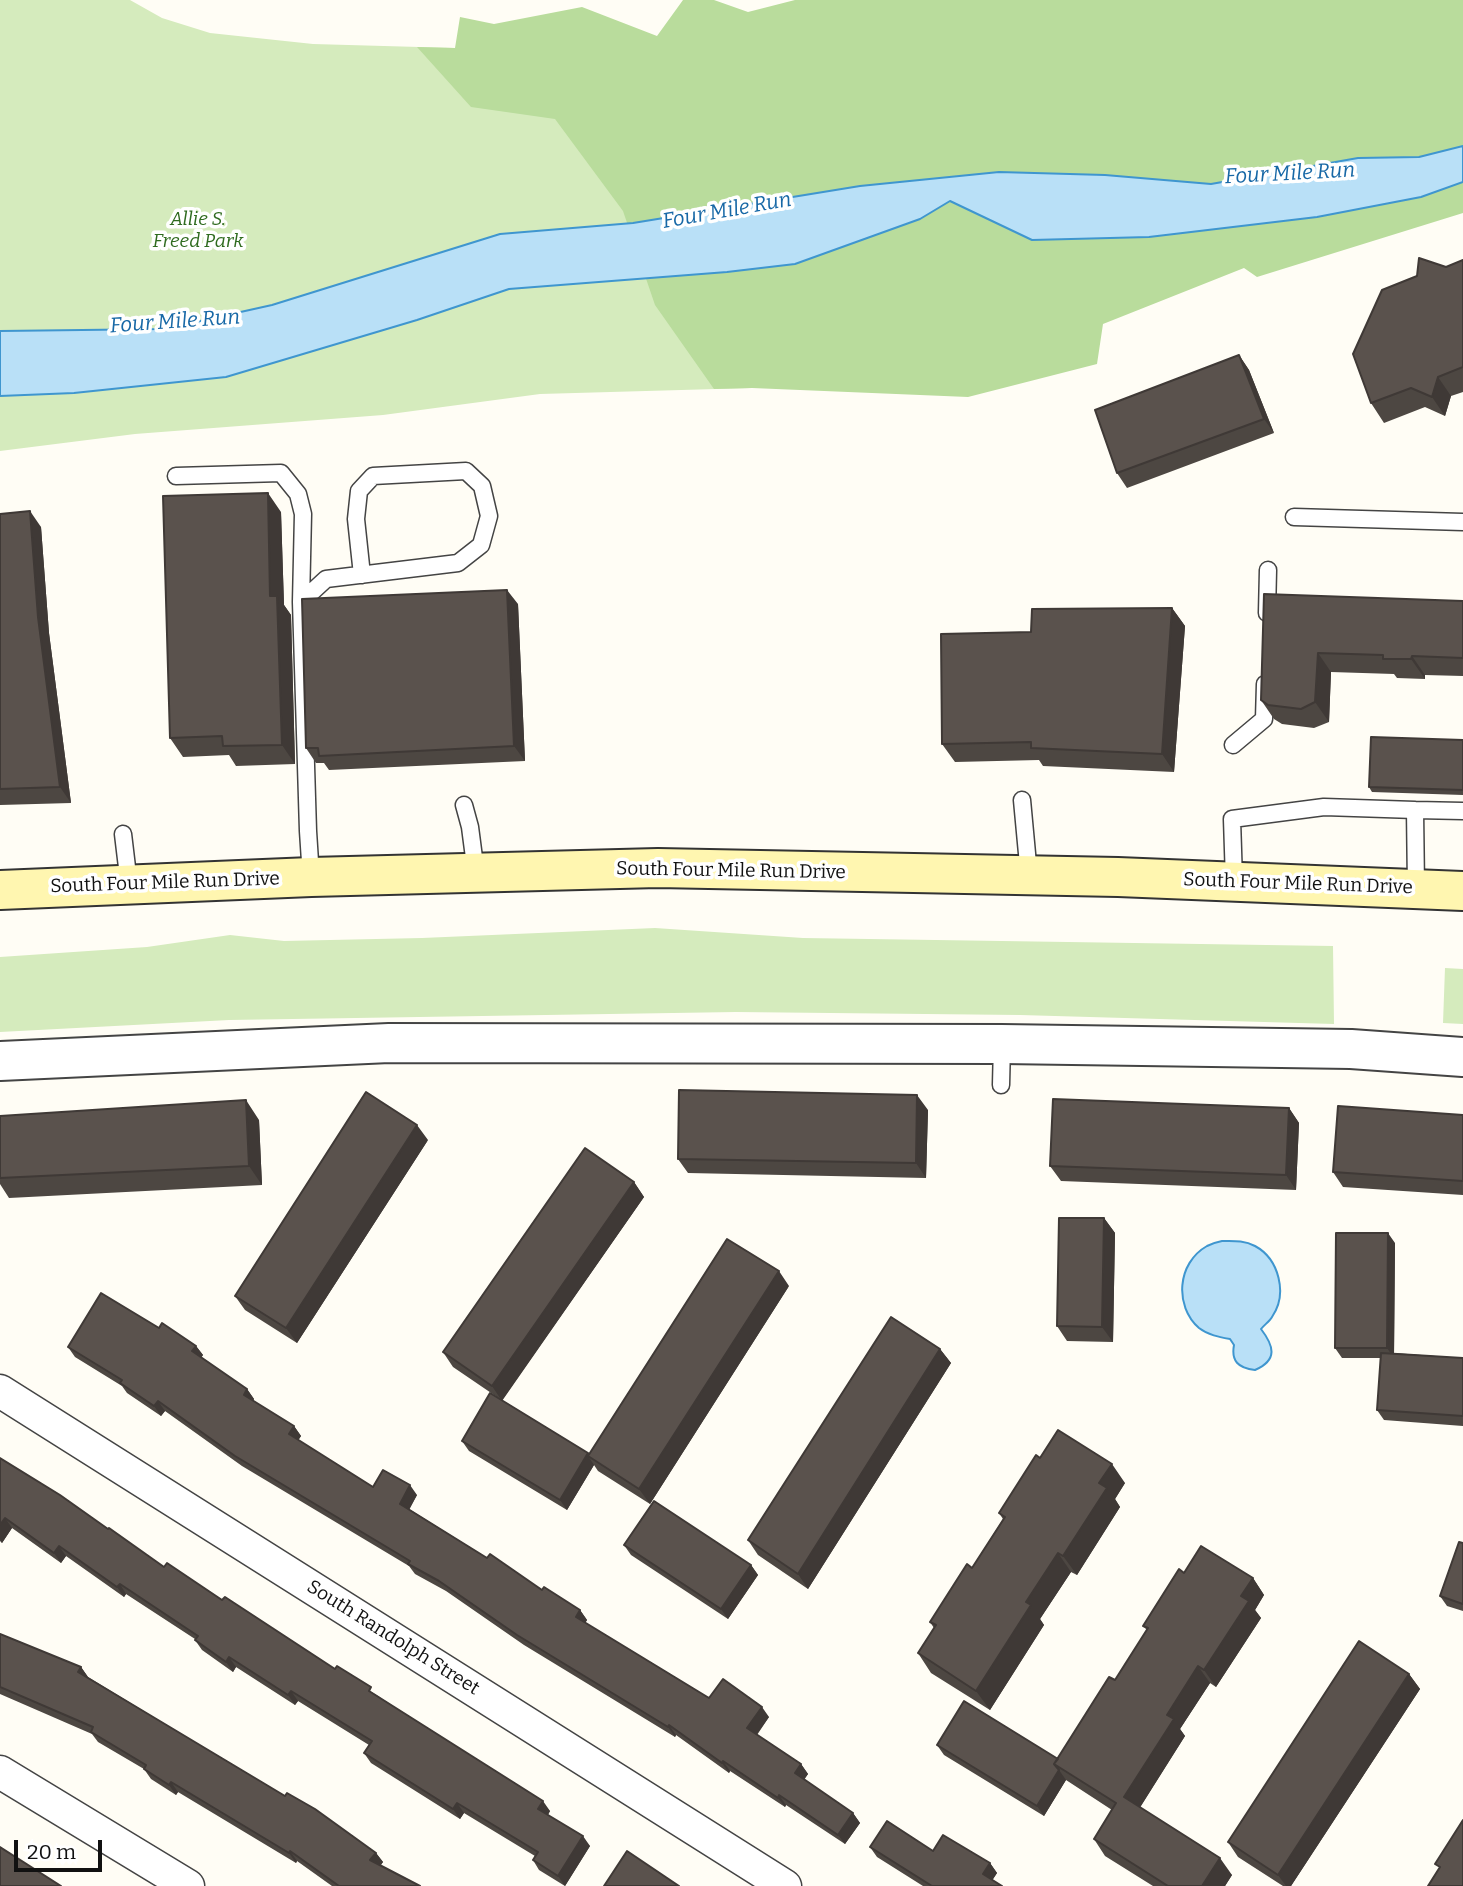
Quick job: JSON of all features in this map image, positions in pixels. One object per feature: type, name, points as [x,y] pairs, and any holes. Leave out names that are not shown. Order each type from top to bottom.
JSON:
[{"type":"main road","name":"South Four Mile Run Drive","points":[[0,890],[311,877],[658,868],[1234,881],[1463,891]]},
{"type":"street","points":[[0,1061],[389,1043],[1002,1044],[1351,1049],[1463,1057]]},
{"type":"street","name":"South Randolph Street","points":[[0,1391],[785,1886]]},
{"type":"street","points":[[0,1772],[188,1886]]},
{"type":"lane","points":[[301,602],[326,579],[362,575],[458,563],[481,545],[489,516],[482,486],[466,471],[373,476],[359,491],[356,519],[362,575]]},
{"type":"lane","points":[[176,476],[281,473],[298,494],[303,514],[301,602],[311,877]]},
{"type":"lane","points":[[1294,517],[1463,522]]},
{"type":"lane","points":[[1267,624],[1268,570]]},
{"type":"lane","points":[[1233,745],[1264,719],[1266,665]]},
{"type":"lane","points":[[1022,800],[1029,876]]},
{"type":"lane","points":[[464,805],[476,873]]},
{"type":"lane","points":[[1234,881],[1232,820],[1324,807],[1463,811]]},
{"type":"lane","points":[[1415,810],[1416,889]]},
{"type":"lane","points":[[123,834],[129,884]]},
{"type":"lane","points":[[1001,1085],[1002,1044]]},
{"type":"green space","name":"Allie S. Freed Park","points":[[0,0],[130,0],[162,18],[210,33],[313,44],[455,48],[603,42],[714,31],[934,0],[1463,0],[1463,60],[752,388],[540,394],[383,415],[135,434],[0,451]]},
{"type":"green space","points":[[683,0],[714,0],[748,12],[795,0],[1463,0],[1463,213],[1257,277],[1244,268],[1103,324],[1097,364],[968,397],[752,388],[714,389],[655,305],[623,211],[555,119],[471,107],[417,47],[455,48],[460,17],[494,24],[582,7],[657,36]]},
{"type":"green space","points":[[655,928],[803,938],[1333,946],[1334,1024],[1020,1015],[736,1012],[229,1020],[0,1032],[0,957],[147,947],[230,935],[284,941]]},
{"type":"green space","points":[[1445,968],[1463,969],[1463,1024],[1443,1023]]},
{"type":"water","name":"Four Mile Run","points":[[1463,146],[1463,182],[1421,197],[1317,217],[1149,237],[1032,240],[950,201],[920,219],[795,264],[509,289],[417,320],[226,377],[74,393],[0,396],[0,331],[164,329],[272,305],[500,234],[633,223],[860,186],[999,172],[1105,175],[1211,184],[1358,158],[1419,157]]},
{"type":"water","points":[[1222,1241],[1243,1242],[1255,1246],[1270,1259],[1278,1278],[1280,1288],[1277,1308],[1261,1329],[1272,1352],[1267,1362],[1255,1370],[1244,1368],[1237,1363],[1234,1345],[1230,1339],[1199,1328],[1185,1308],[1182,1285],[1190,1263],[1207,1246]]},
{"type":"building","points":[[1419,258],[1446,267],[1463,260],[1463,367],[1438,377],[1432,397],[1411,388],[1371,403],[1353,354],[1382,290],[1417,276]]},
{"type":"building","points":[[1239,355],[1264,419],[1117,473],[1095,410]]},
{"type":"building","points":[[268,493],[270,596],[277,596],[282,745],[223,746],[222,736],[170,738],[163,496]]},
{"type":"building","points":[[30,511],[38,617],[60,787],[0,789],[0,514]]},
{"type":"building","points":[[507,590],[514,746],[319,756],[318,748],[306,748],[302,599]]},
{"type":"building","points":[[1264,594],[1463,601],[1463,658],[1412,656],[1411,659],[1383,659],[1383,655],[1318,653],[1315,702],[1301,709],[1268,705],[1261,700]]},
{"type":"building","points":[[1172,608],[1162,754],[1031,748],[1031,742],[942,744],[941,634],[1031,632],[1032,609]]},
{"type":"building","points":[[1371,737],[1463,740],[1463,790],[1369,787]]},
{"type":"building","points":[[679,1090],[917,1095],[916,1163],[678,1159]]},
{"type":"building","points":[[366,1092],[417,1125],[286,1328],[235,1296]]},
{"type":"building","points":[[1053,1099],[1289,1108],[1286,1175],[1050,1166]]},
{"type":"building","points":[[246,1100],[249,1166],[0,1178],[0,1116]]},
{"type":"building","points":[[1338,1106],[1463,1115],[1463,1181],[1333,1172]]},
{"type":"building","points":[[585,1148],[634,1182],[492,1386],[443,1352]]},
{"type":"building","points":[[1059,1218],[1104,1218],[1102,1327],[1057,1326]]},
{"type":"building","points":[[1336,1233],[1388,1233],[1387,1348],[1335,1348]]},
{"type":"building","points":[[727,1239],[779,1271],[639,1489],[588,1456]]},
{"type":"building","points":[[101,1293],[159,1328],[162,1323],[196,1346],[192,1351],[247,1389],[244,1395],[294,1426],[289,1434],[373,1487],[383,1470],[410,1485],[400,1504],[487,1558],[490,1554],[542,1590],[544,1587],[580,1610],[576,1617],[709,1698],[723,1679],[762,1707],[747,1728],[801,1764],[795,1773],[853,1813],[838,1835],[779,1795],[778,1798],[723,1761],[722,1763],[669,1725],[668,1727],[517,1635],[439,1581],[408,1564],[410,1561],[235,1456],[158,1401],[154,1406],[120,1383],[122,1380],[68,1347]]},
{"type":"building","points":[[891,1317],[940,1349],[798,1574],[748,1540]]},
{"type":"building","points":[[1381,1353],[1463,1358],[1463,1416],[1377,1410]]},
{"type":"building","points":[[490,1393],[588,1453],[560,1500],[462,1441]]},
{"type":"building","points":[[1058,1430],[1112,1464],[1099,1483],[1107,1488],[1063,1556],[1058,1553],[1026,1602],[1031,1605],[976,1691],[918,1653],[936,1625],[930,1622],[967,1564],[972,1568],[1005,1517],[999,1513],[1036,1455],[1040,1458]]},
{"type":"building","points":[[0,1458],[60,1495],[164,1567],[167,1563],[222,1600],[225,1597],[335,1669],[337,1666],[371,1687],[369,1691],[543,1801],[538,1809],[583,1836],[558,1876],[533,1860],[538,1852],[457,1803],[453,1809],[364,1753],[372,1741],[291,1691],[288,1695],[229,1657],[226,1662],[195,1640],[198,1636],[120,1584],[117,1587],[59,1546],[54,1553],[5,1518],[0,1525]]},
{"type":"building","points":[[654,1501],[751,1565],[721,1609],[624,1545]]},
{"type":"building","points":[[1459,1542],[1463,1543],[1463,1604],[1440,1596]]},
{"type":"building","points":[[1201,1546],[1253,1578],[1241,1596],[1249,1601],[1204,1670],[1198,1666],[1167,1715],[1174,1719],[1124,1797],[1220,1858],[1202,1886],[1168,1886],[1094,1839],[1116,1803],[1054,1764],[1109,1677],[1115,1680],[1148,1628],[1143,1626],[1179,1569],[1184,1573]]},
{"type":"building","points":[[0,1634],[81,1667],[78,1672],[285,1796],[287,1793],[315,1809],[376,1853],[370,1860],[420,1886],[339,1886],[290,1851],[289,1853],[171,1782],[169,1785],[144,1769],[146,1765],[91,1732],[93,1727],[0,1687]]},
{"type":"building","points":[[1359,1641],[1409,1674],[1278,1875],[1228,1842]]},
{"type":"building","points":[[964,1701],[1058,1759],[1054,1764],[1059,1770],[1037,1806],[937,1745]]},
{"type":"building","points":[[1463,1820],[1463,1886],[1428,1886],[1440,1867],[1435,1864]]},
{"type":"building","points":[[887,1821],[933,1851],[943,1835],[990,1863],[983,1874],[1002,1886],[932,1886],[870,1847]]},
{"type":"building","points":[[0,1847],[61,1886],[0,1886]]},
{"type":"building","points":[[627,1851],[679,1886],[604,1886]]}]
